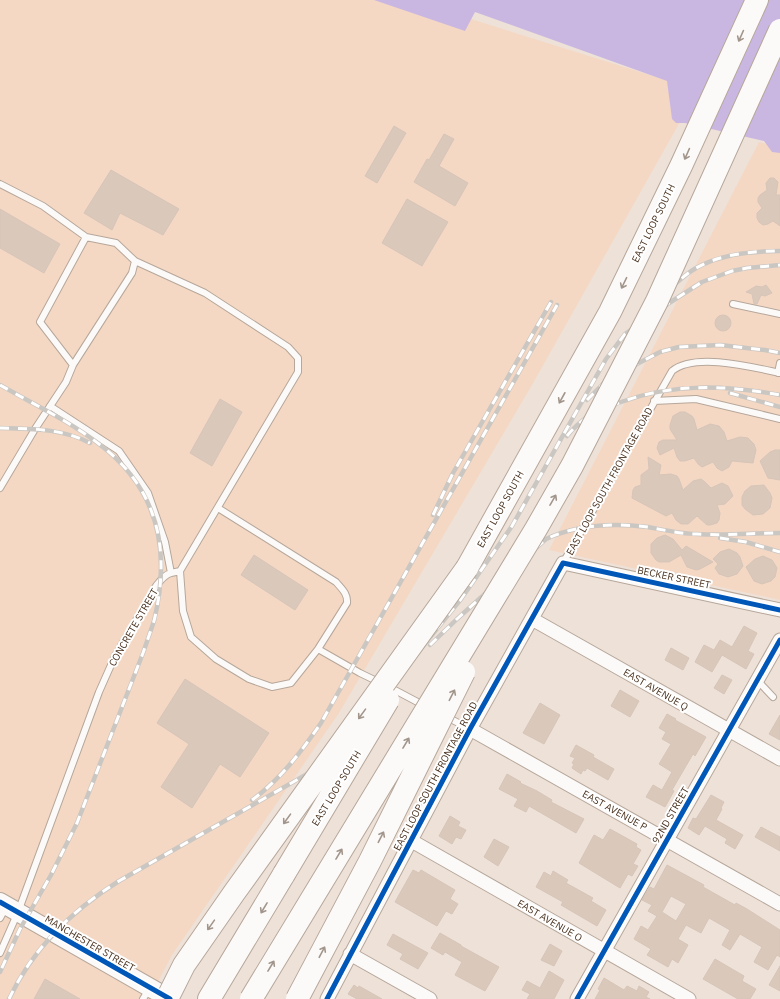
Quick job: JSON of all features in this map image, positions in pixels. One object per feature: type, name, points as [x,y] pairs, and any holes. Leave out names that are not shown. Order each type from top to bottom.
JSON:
[{"type":"highway","name":"EAST LOOP SOUTH","points":[[209,999],[467,568],[610,312],[681,166],[757,0]]},
{"type":"highway","points":[[251,999],[536,529],[572,466],[657,301],[780,30]]},
{"type":"highway","points":[[297,999],[373,854],[536,529]]},
{"type":"highway","points":[[153,995],[184,965],[467,568]]},
{"type":"street","name":"BECKER STREET","points":[[563,563],[780,610]]},
{"type":"street","name":"EAST LOOP SOUTH FRONTAGE ROAD","points":[[327,999],[470,729],[563,563]]},
{"type":"street","name":"EAST AVENUE Q","points":[[532,619],[780,760]]},
{"type":"street","name":"92ND STREET","points":[[577,999],[666,839],[780,640]]},
{"type":"street","name":"EAST AVENUE P","points":[[470,729],[780,904]]},
{"type":"street","name":"EAST AVENUE O","points":[[410,840],[689,999]]},
{"type":"street","name":"MANCHESTER STREET","points":[[6,910],[153,995],[170,999]]},
{"type":"street","points":[[350,954],[430,999]]},
{"type":"lane","points":[[0,184],[43,206],[86,237],[116,243],[134,261],[205,293],[288,347],[298,358],[298,372],[180,571],[183,611],[191,637],[216,659],[250,679],[272,687],[291,683],[318,649],[347,603],[348,598],[344,590],[336,582],[218,508]]},
{"type":"lane","points":[[73,365],[40,322],[86,237]]},
{"type":"lane","points":[[0,488],[66,382],[73,365],[132,273],[134,261]]},
{"type":"lane","points":[[733,304],[780,314]]},
{"type":"lane","name":"EAST LOOP SOUTH FRONTAGE ROAD","points":[[563,563],[672,371],[677,367],[686,364],[715,362],[779,373]]},
{"type":"lane","points":[[779,373],[780,362]]},
{"type":"lane","points":[[654,401],[696,399],[780,419]]},
{"type":"lane","points":[[50,406],[119,451],[148,493],[165,542],[171,573],[180,571]]},
{"type":"lane","name":"CONCRETE STREET","points":[[0,953],[6,910],[115,656],[156,586],[162,578],[171,573]]},
{"type":"lane","points":[[318,649],[360,673],[470,729]]},
{"type":"lane","points":[[757,680],[773,697]]},
{"type":"shaded area","points":[[0,0],[410,0],[698,90],[532,385],[339,713],[172,955],[149,999],[0,999]]},
{"type":"shaded area","points":[[374,0],[780,0],[780,153],[772,152],[764,141],[685,123],[676,123],[672,119],[667,81],[475,12],[465,31]]},
{"type":"shaded area","points":[[759,142],[780,147],[780,600],[549,550]]},
{"type":"building","points":[[394,126],[406,133],[377,183],[365,176]]},
{"type":"building","points":[[444,134],[454,139],[439,166],[468,183],[455,206],[414,182]]},
{"type":"building","points":[[111,170],[179,209],[163,235],[120,213],[112,230],[84,213]]},
{"type":"building","points":[[770,178],[774,178],[778,182],[776,195],[780,195],[780,226],[773,221],[763,225],[757,218],[757,213],[762,208],[758,202],[758,198],[767,190],[766,183]]},
{"type":"building","points":[[407,199],[448,222],[422,266],[382,243]]},
{"type":"building","points":[[0,209],[60,244],[44,273],[0,248]]},
{"type":"building","points":[[766,285],[772,293],[765,296],[761,295],[757,304],[754,304],[752,294],[746,292],[756,286],[762,287]]},
{"type":"building","points":[[723,315],[729,317],[731,323],[729,329],[723,331],[717,329],[715,323],[717,317]]},
{"type":"building","points":[[220,399],[242,412],[212,466],[190,453]]},
{"type":"building","points":[[680,412],[685,412],[692,416],[697,430],[710,424],[719,426],[724,432],[727,441],[740,437],[748,438],[754,444],[756,450],[753,463],[732,461],[729,467],[722,471],[717,468],[713,462],[702,467],[694,458],[680,461],[674,448],[660,455],[657,448],[659,442],[663,440],[677,440],[670,429],[670,425],[673,416]]},
{"type":"building","points":[[780,450],[780,480],[768,478],[760,461],[770,452]]},
{"type":"building","points":[[648,457],[661,465],[659,475],[671,474],[677,476],[683,490],[693,481],[701,479],[711,488],[722,483],[728,486],[733,496],[725,504],[717,505],[720,513],[717,523],[707,525],[697,516],[688,524],[681,524],[676,520],[672,513],[666,516],[632,498],[635,487],[641,485],[641,475],[649,469]]},
{"type":"building","points":[[764,485],[772,498],[770,508],[763,514],[753,515],[742,505],[742,497],[745,491],[751,486]]},
{"type":"building","points":[[665,535],[673,539],[682,550],[686,546],[713,562],[696,570],[687,567],[681,555],[669,562],[659,562],[651,553],[651,544],[657,538]]},
{"type":"building","points":[[729,549],[737,553],[743,566],[737,574],[728,577],[719,574],[715,568],[718,564],[713,559],[720,552]]},
{"type":"building","points":[[254,555],[308,590],[295,610],[241,575]]},
{"type":"building","points":[[763,556],[772,560],[777,568],[775,577],[771,581],[762,584],[754,581],[746,567],[755,559]]},
{"type":"building","points":[[744,626],[757,633],[748,651],[754,654],[746,669],[722,655],[712,672],[695,662],[704,645],[714,650],[720,640],[732,647]]},
{"type":"building","points":[[671,648],[689,658],[683,670],[665,660]]},
{"type":"building","points":[[722,675],[732,680],[724,694],[714,688]]},
{"type":"building","points":[[185,679],[269,733],[240,777],[220,764],[192,808],[161,787],[189,744],[157,723]]},
{"type":"building","points":[[620,690],[639,701],[630,717],[611,706]]},
{"type":"building","points":[[540,703],[560,715],[544,744],[523,733]]},
{"type":"building","points":[[667,714],[706,737],[695,756],[693,754],[672,790],[674,791],[665,807],[646,797],[653,785],[662,790],[672,772],[659,764],[671,744],[662,739],[666,732],[659,728]]},
{"type":"building","points":[[780,715],[780,740],[769,734]]},
{"type":"building","points":[[576,745],[614,769],[608,780],[587,768],[585,771],[583,770],[581,774],[572,768],[574,764],[572,763],[575,758],[570,756]]},
{"type":"building","points":[[507,774],[521,782],[520,783],[552,800],[551,802],[584,819],[576,833],[529,806],[526,812],[514,806],[518,799],[499,789]]},
{"type":"building","points":[[711,795],[724,802],[716,820],[743,835],[735,849],[725,843],[727,839],[705,826],[699,835],[688,828],[693,818],[696,819]]},
{"type":"building","points":[[450,816],[460,822],[458,826],[466,830],[461,839],[456,837],[452,844],[439,836]]},
{"type":"building","points":[[761,827],[780,837],[780,851],[755,837]]},
{"type":"building","points":[[610,829],[637,844],[636,847],[641,850],[633,864],[638,866],[632,876],[628,874],[620,888],[579,863],[594,835],[603,840]]},
{"type":"building","points":[[494,839],[509,847],[498,866],[484,857]]},
{"type":"building","points":[[667,865],[704,885],[703,887],[735,905],[736,903],[747,909],[780,930],[780,957],[777,955],[768,970],[754,962],[762,947],[740,934],[730,950],[722,945],[730,930],[709,918],[701,933],[686,925],[678,939],[688,945],[678,963],[672,959],[668,967],[647,955],[651,949],[634,939],[641,926],[648,930],[657,916],[648,911],[652,905],[642,900],[650,887],[654,889]],"holes":[[[671,896],[686,904],[676,921],[662,912]]]},
{"type":"building","points":[[413,870],[419,873],[421,870],[455,890],[450,899],[458,904],[452,914],[446,911],[437,926],[395,902]]},
{"type":"building","points":[[553,871],[568,880],[566,883],[593,898],[591,901],[606,910],[597,926],[561,905],[563,902],[536,887],[544,872],[551,876]]},
{"type":"building","points":[[440,933],[499,967],[485,991],[455,975],[462,962],[445,952],[443,955],[431,948]]},
{"type":"building","points":[[393,934],[428,953],[418,969],[400,959],[403,954],[387,945]]},
{"type":"building","points":[[550,944],[562,951],[554,966],[541,960]]},
{"type":"building","points":[[715,959],[744,976],[742,981],[756,989],[750,999],[738,999],[703,979]]},
{"type":"building","points":[[780,966],[780,991],[769,985]]},
{"type":"building","points":[[549,971],[564,980],[554,999],[527,999],[530,994],[522,990],[527,981],[540,988]]},
{"type":"building","points":[[604,978],[624,990],[627,986],[637,991],[639,986],[649,992],[646,997],[650,999],[595,999]]},
{"type":"building","points":[[45,979],[80,999],[34,999]]},
{"type":"building","points":[[354,985],[358,988],[359,986],[382,999],[357,999],[348,994]]},
{"type":"railway","points":[[643,316],[682,278],[706,263],[737,254],[780,251]]},
{"type":"railway","points":[[9,999],[30,963],[42,947],[69,918],[85,905],[119,881],[316,769],[342,748],[361,728],[402,672],[461,599],[512,526],[606,359],[625,334],[702,282],[732,271],[780,265]]},
{"type":"railway","points":[[433,515],[453,473],[551,302]]},
{"type":"railway","points":[[252,800],[272,783],[290,764],[321,723],[557,305]]},
{"type":"railway","points":[[587,400],[603,384],[635,365],[660,352],[679,347],[720,345],[780,353]]},
{"type":"railway","points":[[0,385],[76,428],[99,444],[119,462],[135,481],[147,501],[155,523],[160,546],[161,570],[159,595],[154,621],[77,823],[51,875],[20,929],[0,972]]},
{"type":"railway","points":[[567,436],[581,422],[598,410],[660,391],[719,388],[739,389],[780,395]]},
{"type":"railway","points":[[730,393],[780,407]]},
{"type":"railway","points":[[0,428],[46,430],[68,434],[90,443]]},
{"type":"railway","points":[[430,645],[546,539],[558,534],[571,530],[610,525],[648,527],[691,534],[718,535],[780,533]]},
{"type":"railway","points":[[720,538],[746,542],[780,552]]},
{"type":"cycle path","points":[[327,999],[470,729],[563,563],[780,610]]},
{"type":"cycle path","points":[[577,999],[780,640]]},
{"type":"cycle path","points":[[0,902],[170,999]]}]
